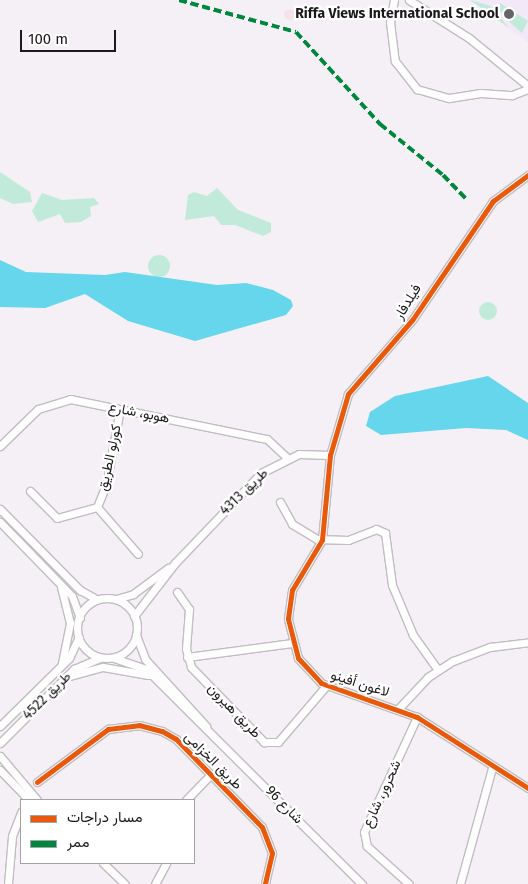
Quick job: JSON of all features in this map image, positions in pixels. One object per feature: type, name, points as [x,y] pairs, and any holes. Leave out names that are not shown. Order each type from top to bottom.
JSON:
[{"type":"street","points":[[394,0],[390,22],[393,55],[403,77],[417,90],[449,98],[481,93],[512,95],[528,87],[476,42],[409,0]]},
{"type":"street","name":"فيلدفار","points":[[330,455],[340,412],[354,385],[408,325],[493,201],[528,175]]},
{"type":"street","name":"هوبو، شارع","points":[[0,446],[38,408],[55,400],[120,408],[267,439],[286,458]]},
{"type":"street","name":"كورلو الطريق","points":[[97,507],[106,485],[120,408]]},
{"type":"street","name":"طريق 4313","points":[[134,616],[175,563],[253,480],[286,458],[330,455]]},
{"type":"street","name":"لاغون أفينو","points":[[330,455],[322,540],[290,598],[292,643],[305,669],[326,686],[399,708],[417,717],[492,768],[528,788]]},
{"type":"street","name":"كورلو الطريق","points":[[30,491],[58,518],[97,507]]},
{"type":"street","points":[[280,502],[292,524],[322,540],[348,540],[376,529],[385,533],[392,585],[413,635],[438,670]]},
{"type":"street","name":"كورلو الطريق","points":[[97,507],[138,554]]},
{"type":"street","points":[[0,509],[80,590],[96,599],[116,599],[134,616],[136,635],[127,651],[114,658],[100,658],[79,637],[80,618],[72,596],[0,522]]},
{"type":"street","name":"طريق 4313","points":[[116,599],[134,594],[175,563]]},
{"type":"street","points":[[60,584],[70,623],[61,666]]},
{"type":"street","points":[[177,592],[191,617],[187,657],[292,643]]},
{"type":"street","points":[[80,618],[96,599]]},
{"type":"street","name":"شارع 96","points":[[136,635],[145,659],[207,726],[359,882]]},
{"type":"street","name":"طريق 4522","points":[[0,726],[61,666],[79,637]]},
{"type":"street","points":[[399,708],[438,670],[490,647],[528,642]]},
{"type":"street","name":"طريق هيرون","points":[[187,657],[191,667],[268,744],[278,742],[326,686]]},
{"type":"street","name":"طريق 4522","points":[[0,743],[66,677],[86,661],[100,658]]},
{"type":"street","name":"شارع 96","points":[[114,658],[134,662],[156,679],[207,726]]},
{"type":"street","points":[[66,677],[93,668],[118,668],[156,679]]},
{"type":"street","name":"شحرور، شارع","points":[[409,884],[367,846],[364,832],[417,717]]},
{"type":"street","name":"طريق الخزامى","points":[[37,782],[63,767],[95,736],[131,725],[170,735],[211,774],[266,833],[272,858],[265,884]]},
{"type":"street","points":[[0,756],[26,784],[34,799]]},
{"type":"street","points":[[460,884],[492,768]]},
{"type":"street","points":[[0,770],[19,790],[33,799]]},
{"type":"street","points":[[187,799],[211,774]]},
{"type":"street","points":[[19,790],[26,784]]},
{"type":"street","points":[[8,884],[12,836],[20,815]]},
{"type":"street","points":[[104,864],[125,884]]},
{"type":"street","points":[[155,884],[165,864]]},
{"type":"shaded area","name":"Riffa Views International School","points":[[470,0],[528,0],[528,43],[519,36]]},
{"type":"shaded area","points":[[289,8],[295,14],[289,20],[283,14]]},
{"type":"green space","points":[[470,0],[491,6],[509,28]]},
{"type":"green space","points":[[500,3],[528,21],[522,33],[506,19],[498,7]]},
{"type":"green space","points":[[0,172],[30,192],[32,202],[13,204],[0,198]]},
{"type":"green space","points":[[217,188],[238,210],[271,223],[271,232],[263,236],[235,225],[221,225],[214,216],[185,220],[188,195],[194,192],[207,196]]},
{"type":"green space","points":[[42,193],[62,200],[94,198],[99,204],[90,207],[91,216],[81,222],[65,223],[60,214],[38,222],[32,211]]},
{"type":"green space","points":[[159,255],[167,258],[170,266],[167,274],[159,277],[151,274],[148,266],[151,258]]},
{"type":"green space","points":[[484,302],[492,302],[497,307],[495,318],[484,320],[479,315],[479,307]]},
{"type":"water","points":[[0,260],[26,272],[105,275],[125,272],[217,285],[246,283],[273,290],[291,300],[293,306],[286,315],[195,341],[128,321],[85,294],[45,308],[0,307]]},
{"type":"water","points":[[488,376],[528,403],[528,440],[506,430],[466,428],[381,435],[366,426],[370,412],[395,396]]},
{"type":"marked path","points":[[179,0],[296,32],[380,124],[443,175],[467,200]]},
{"type":"cycle path","points":[[528,175],[493,201],[412,320],[348,394],[330,455],[322,540],[292,590],[288,619],[298,658],[321,683],[417,717],[528,788]]},
{"type":"cycle path","points":[[37,782],[108,729],[139,725],[162,731],[176,739],[262,827],[272,853],[265,884]]},
{"type":"place","name":"Riffa Views International School","points":[[509,14]]}]
